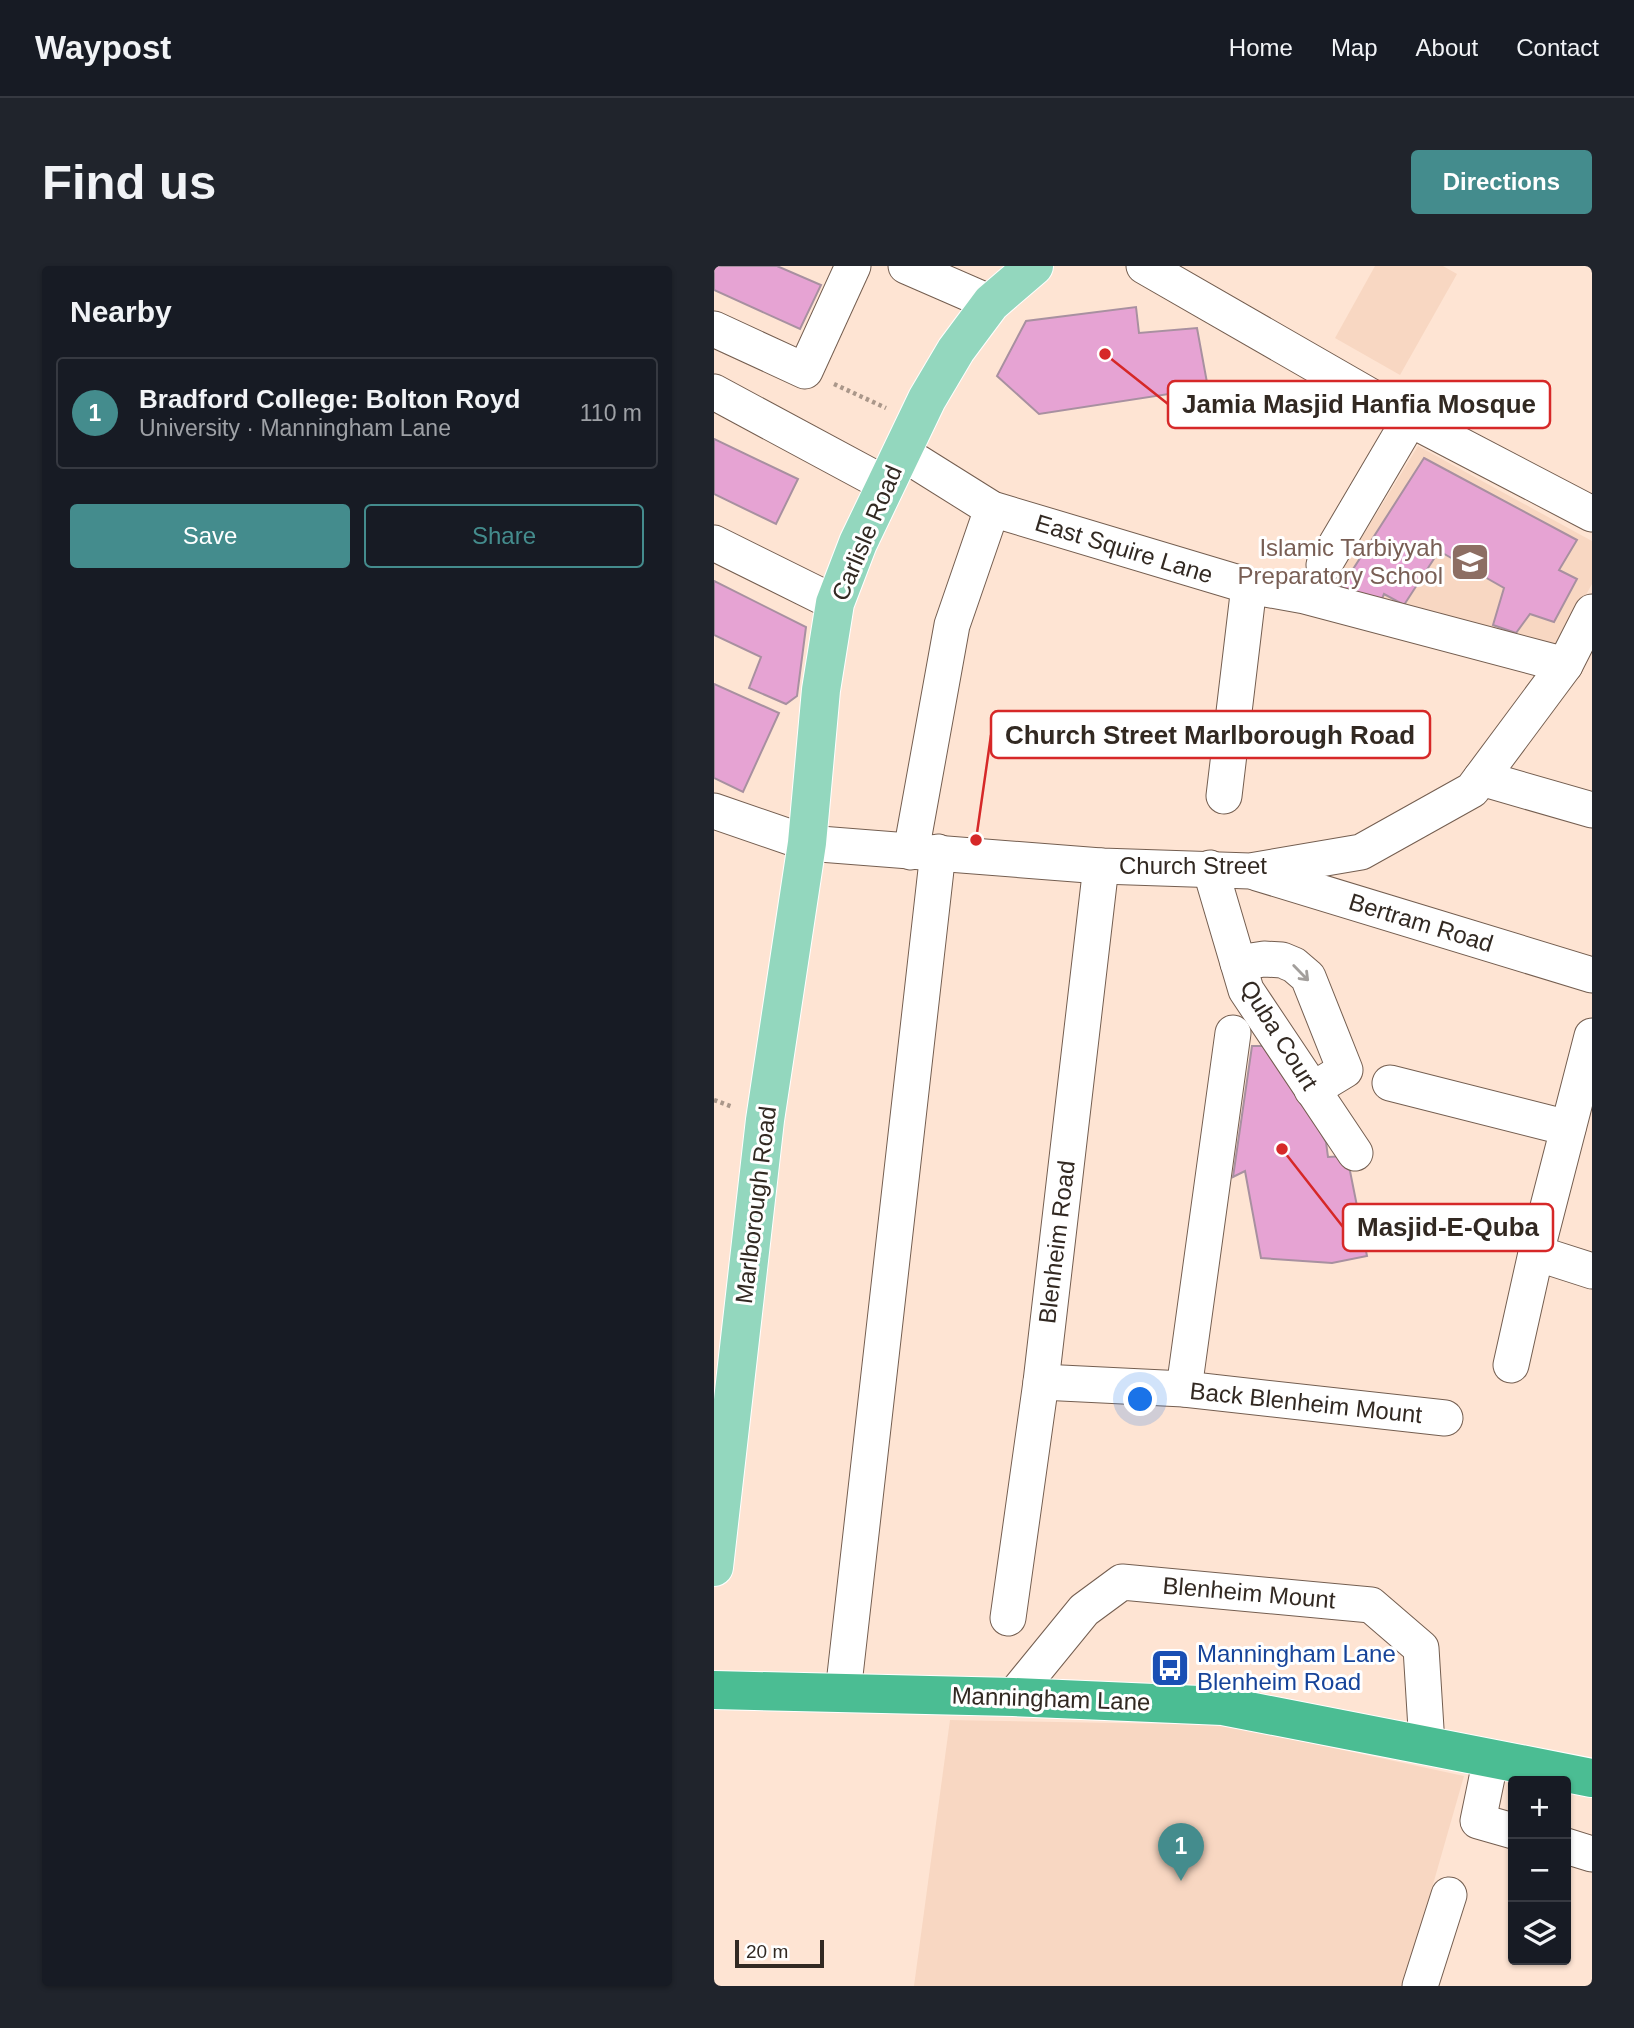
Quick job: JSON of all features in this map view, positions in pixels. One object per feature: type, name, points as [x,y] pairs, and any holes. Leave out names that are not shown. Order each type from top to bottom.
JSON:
[{"type":"highway","name":"Manningham Lane","points":[[714,1690],[1013,1697],[1223,1706],[1592,1777]]},
{"type":"main road","name":"Carlisle Road","points":[[807,843],[821,690],[835,603],[858,543],[900,453],[956,350],[991,303],[1034,266]]},
{"type":"main road","name":"Marlborough Road","points":[[714,1567],[765,1120],[807,843]]},
{"type":"street","points":[[714,329],[806,371],[853,266]]},
{"type":"street","points":[[906,266],[991,303]]},
{"type":"street","points":[[1144,266],[1410,419],[1592,514]]},
{"type":"street","name":"East Squire Lane","points":[[714,392],[900,453],[992,509],[1249,586],[1305,596],[1565,666]]},
{"type":"street","points":[[1324,565],[1410,419]]},
{"type":"street","points":[[843,1693],[924,852],[952,625],[992,509]]},
{"type":"street","points":[[714,543],[835,603]]},
{"type":"street","points":[[1224,796],[1249,586]]},
{"type":"street","name":"Church Street","points":[[714,811],[807,843],[1101,866],[1250,871],[1362,852],[1472,790],[1565,666],[1592,612]]},
{"type":"street","points":[[1481,778],[1592,810]]},
{"type":"street","name":"Blenheim Road","points":[[1008,1618],[1041,1382],[1101,866]]},
{"type":"street","name":"Quba Court","points":[[1210,868],[1245,990],[1355,1153]]},
{"type":"street","name":"Bertram Road","points":[[1250,871],[1592,975]]},
{"type":"street","points":[[1238,963],[1264,959],[1282,960],[1294,965],[1308,977],[1345,1070],[1312,1090]]},
{"type":"street","points":[[1184,1389],[1233,1033]]},
{"type":"street","points":[[1511,1365],[1536,1253],[1592,1036]]},
{"type":"street","points":[[1390,1083],[1568,1128]]},
{"type":"street","points":[[1536,1253],[1592,1271]]},
{"type":"street","name":"Back Blenheim Mount","points":[[1041,1382],[1184,1389],[1445,1418]]},
{"type":"street","name":"Blenheim Mount","points":[[1013,1697],[1084,1610],[1122,1582],[1371,1605],[1421,1648],[1427,1745]]},
{"type":"street","points":[[1491,1758],[1478,1821],[1508,1830]]},
{"type":"street","points":[[1571,1848],[1592,1854]]},
{"type":"street","points":[[1420,1986],[1450,1895]]},
{"type":"path","points":[[806,371],[900,453]]},
{"type":"shaded area","points":[[1375,266],[1443,266],[1457,274],[1400,375],[1335,338]]},
{"type":"shaded area","name":"Islamic Tarbiyyah Preparatory School","points":[[1418,446],[1592,541],[1592,584],[1553,653],[1329,591]]},
{"type":"shaded area","points":[[950,1720],[1225,1725],[1464,1776],[1404,1986],[914,1986]]},
{"type":"building","points":[[714,266],[777,266],[821,285],[800,329],[714,290]]},
{"type":"building","points":[[1136,307],[1139,333],[1197,328],[1208,388],[1039,414],[997,376],[1026,321]]},
{"type":"building","points":[[714,439],[798,479],[776,524],[714,494]]},
{"type":"building","name":"Islamic Tarbiyyah Preparatory School","points":[[1424,458],[1577,540],[1559,570],[1577,579],[1554,622],[1530,614],[1516,633],[1493,625],[1504,588],[1439,551],[1404,605],[1384,594],[1381,601],[1341,588]]},
{"type":"building","points":[[714,581],[806,627],[797,696],[786,704],[749,688],[761,657],[714,635]]},
{"type":"building","points":[[714,684],[779,713],[743,792],[714,778]]},
{"type":"building","points":[[1252,1046],[1272,1046],[1326,1142],[1328,1157],[1347,1156],[1367,1256],[1332,1263],[1261,1258],[1245,1171],[1233,1177]]},
{"type":"place","name":"Jamia Masjid Hanfia Mosque","points":[[1105,354]]},
{"type":"place","name":"Islamic Tarbiyyah Preparatory School","points":[[1470,562]]},
{"type":"place","name":"Church Street Marlborough Road","points":[[976,840]]},
{"type":"place","name":"Masjid-E-Quba","points":[[1282,1149]]},
{"type":"place","name":"Manningham Lane Blenheim Road","points":[[1170,1668]]},
{"type":"place","name":"Bradford College: Bolton Royd","points":[[1181,1881]]}]
